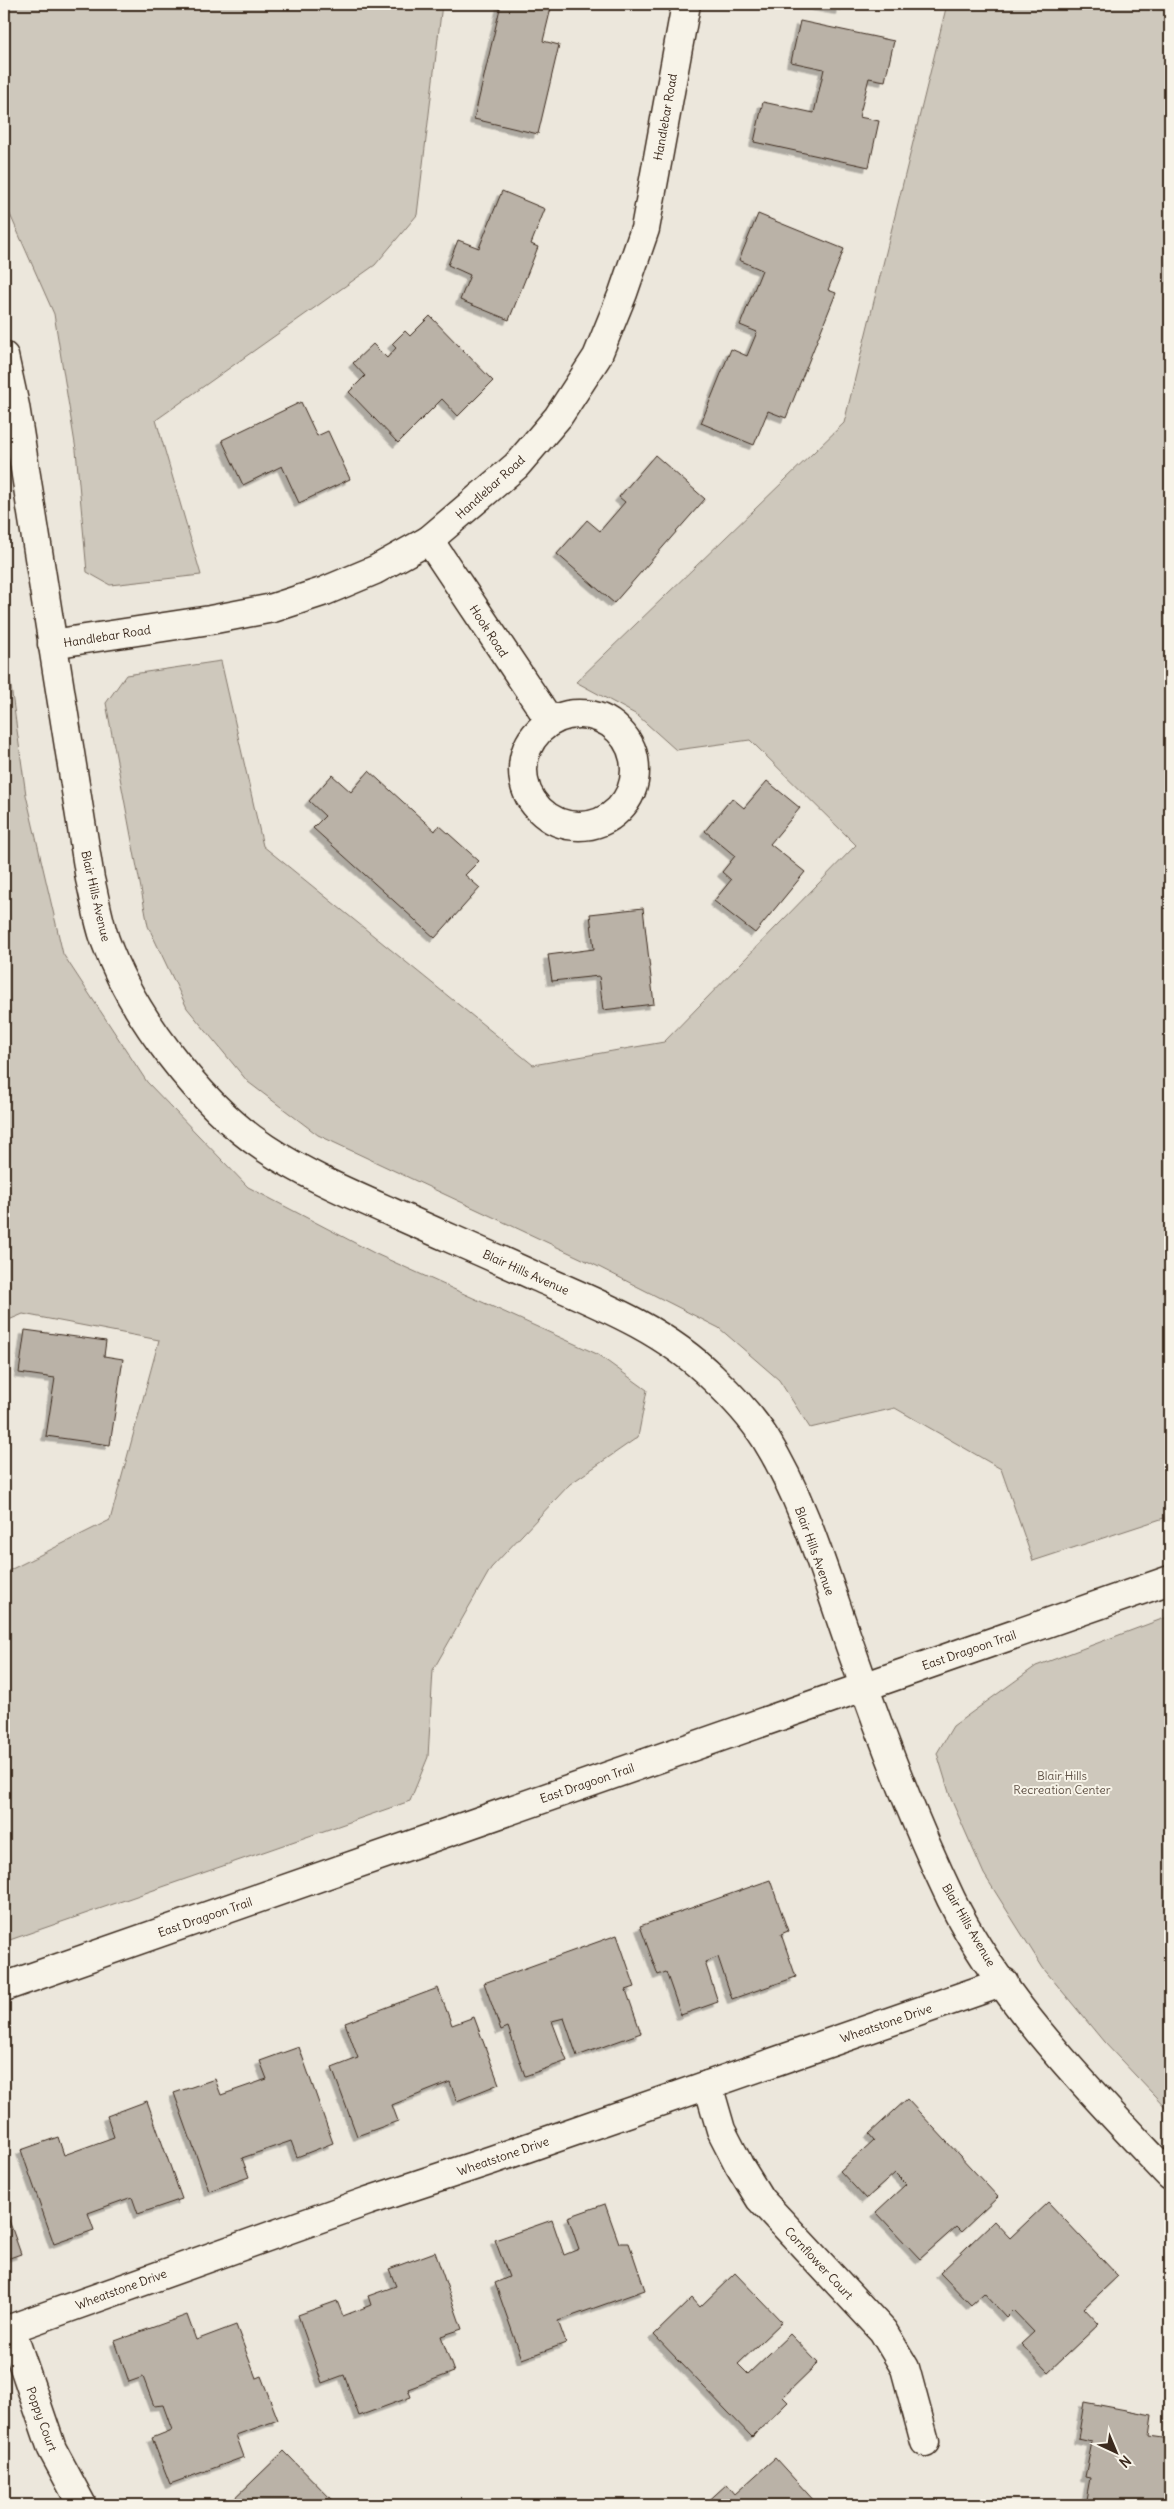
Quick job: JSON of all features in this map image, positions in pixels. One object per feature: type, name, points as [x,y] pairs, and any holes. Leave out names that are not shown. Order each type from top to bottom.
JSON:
[{"type":"street","name":"Handlebar Road","points":[[52,644],[210,620],[273,608],[325,591],[375,570],[429,540],[516,466],[558,417],[597,357],[623,293],[645,229],[686,4]]},
{"type":"street","name":"Blair Hills Avenue","points":[[4,356],[15,406],[90,879],[104,939],[123,980],[145,1018],[172,1058],[229,1120],[263,1147],[303,1171],[628,1318],[685,1353],[711,1375],[739,1404],[763,1436],[783,1470],[802,1513],[864,1687],[910,1806],[953,1902],[983,1953],[1042,2035],[1086,2087],[1170,2176]]},
{"type":"street","name":"Hook Road","points":[[429,540],[550,721]]},
{"type":"street","points":[[571,714],[593,715],[613,724],[628,742],[635,762],[634,784],[624,804],[608,819],[587,827],[565,826],[545,816],[530,799],[522,778],[524,757],[533,736],[550,721],[571,714]]},
{"type":"street","name":"East Dragoon Trail","points":[[4,1987],[1170,1580]]},
{"type":"street","name":"Wheatstone Drive","points":[[7,2330],[368,2201],[1004,1982]]},
{"type":"street","name":"Cornflower Court","points":[[708,2085],[721,2130],[739,2165],[760,2199],[883,2331],[905,2368],[925,2442]]},
{"type":"street","name":"Poppy Court","points":[[7,2330],[52,2450],[82,2505]]},
{"type":"green space","points":[[4,4],[442,4],[417,215],[375,265],[156,420],[201,575],[110,585],[87,572],[76,450],[54,314],[4,201]]},
{"type":"green space","points":[[947,4],[1170,4],[1170,1516],[1033,1561],[1001,1469],[895,1408],[810,1428],[779,1380],[719,1328],[589,1262],[318,1135],[248,1082],[187,1008],[148,926],[106,703],[126,675],[221,661],[263,846],[533,1065],[664,1042],[856,845],[750,740],[676,750],[637,715],[576,682],[844,423]]},
{"type":"green space","points":[[4,636],[26,795],[63,954],[147,1082],[248,1187],[376,1254],[597,1354],[647,1390],[638,1437],[570,1484],[491,1568],[433,1670],[428,1757],[410,1801],[4,1942],[4,1573],[110,1520],[159,1340],[23,1314],[4,1322]]},
{"type":"green space","name":"Blair Hills Recreation Center","points":[[1170,1616],[1170,2112],[1104,2042],[1043,1968],[984,1874],[951,1799],[937,1753],[953,1726],[1036,1666]]},
{"type":"building","points":[[501,4],[552,4],[543,41],[559,45],[538,134],[474,119]]},
{"type":"building","points":[[807,4],[841,4],[840,10]]},
{"type":"building","points":[[800,21],[894,41],[885,81],[869,78],[859,117],[879,121],[869,167],[754,142],[763,102],[814,113],[824,69],[791,62]]},
{"type":"building","points":[[502,191],[545,209],[531,244],[538,247],[509,320],[460,300],[470,275],[448,265],[458,240],[479,248]]},
{"type":"building","points":[[758,214],[844,249],[828,290],[836,293],[786,418],[768,411],[754,445],[701,423],[731,349],[747,356],[757,332],[740,325],[762,270],[739,260]]},
{"type":"building","points":[[430,316],[493,381],[458,416],[442,399],[398,443],[349,392],[365,376],[353,363],[373,344],[387,358],[396,348],[392,344],[405,331],[410,336]]},
{"type":"building","points":[[301,402],[317,436],[328,431],[350,479],[299,503],[282,466],[243,485],[222,440]]},
{"type":"building","points":[[655,455],[705,499],[614,603],[557,554],[587,520],[600,531],[625,502],[619,497]]},
{"type":"building","points":[[369,771],[435,831],[439,825],[479,861],[465,875],[480,888],[435,938],[313,828],[325,816],[309,801],[332,775],[351,792]]},
{"type":"building","points":[[767,781],[800,808],[770,844],[805,872],[755,933],[714,901],[731,880],[722,872],[735,856],[705,831],[732,798],[744,808]]},
{"type":"building","points":[[643,908],[654,1004],[603,1010],[599,976],[552,981],[548,955],[594,949],[590,914]]},
{"type":"building","points":[[25,1330],[106,1341],[104,1356],[123,1359],[110,1445],[46,1436],[55,1378],[19,1373]]},
{"type":"building","points":[[770,1880],[788,1931],[781,1934],[796,1977],[732,1999],[718,1957],[705,1962],[718,2002],[681,2015],[666,1972],[658,1975],[640,1926]]},
{"type":"building","points":[[617,1935],[635,1987],[626,1990],[641,2033],[577,2056],[564,2018],[552,2021],[567,2061],[525,2076],[508,2027],[501,2030],[484,1983]]},
{"type":"building","points":[[438,1988],[452,2025],[474,2017],[499,2084],[457,2101],[450,2082],[392,2105],[398,2121],[357,2136],[332,2068],[358,2058],[345,2023]]},
{"type":"building","points":[[299,2047],[333,2143],[297,2157],[291,2141],[242,2158],[249,2177],[209,2191],[174,2093],[215,2079],[221,2095],[267,2079],[260,2061]]},
{"type":"building","points":[[907,2099],[998,2197],[961,2232],[956,2227],[920,2259],[876,2212],[906,2184],[895,2173],[866,2199],[840,2171],[874,2140],[869,2134]]},
{"type":"building","points":[[147,2101],[182,2199],[138,2214],[132,2197],[88,2213],[94,2230],[54,2244],[21,2150],[58,2137],[64,2155],[114,2137],[107,2116]]},
{"type":"building","points":[[1048,2202],[1118,2276],[1084,2308],[1099,2324],[1048,2372],[1021,2344],[1034,2332],[1013,2310],[1006,2317],[984,2293],[971,2305],[940,2273],[994,2221],[1010,2238]]},
{"type":"building","points":[[605,2204],[619,2243],[629,2243],[645,2290],[558,2321],[566,2343],[522,2359],[495,2283],[509,2277],[495,2240],[552,2220],[564,2255],[579,2249],[568,2217]]},
{"type":"building","points":[[4,2206],[21,2254],[4,2260]]},
{"type":"building","points":[[435,2252],[462,2329],[441,2336],[454,2372],[408,2389],[411,2397],[359,2416],[344,2375],[322,2383],[298,2315],[337,2301],[343,2316],[371,2305],[368,2296],[396,2286],[389,2269]]},
{"type":"building","points":[[735,2273],[782,2322],[738,2364],[748,2374],[790,2334],[818,2363],[783,2397],[788,2402],[752,2437],[654,2335],[692,2298],[700,2307]]},
{"type":"building","points":[[187,2315],[196,2340],[236,2325],[256,2378],[261,2376],[278,2420],[236,2435],[244,2457],[170,2484],[152,2438],[172,2430],[163,2405],[154,2406],[143,2377],[129,2382],[115,2341]]},
{"type":"building","points":[[1084,2402],[1152,2415],[1149,2436],[1170,2439],[1170,2505],[1085,2505],[1090,2478],[1085,2477],[1092,2442],[1078,2439]]},
{"type":"building","points":[[284,2451],[337,2505],[228,2505]]},
{"type":"building","points":[[775,2458],[818,2505],[704,2505],[727,2484],[735,2494]]},
{"type":"building","points":[[1067,2502],[1083,2505],[1066,2505]]}]
